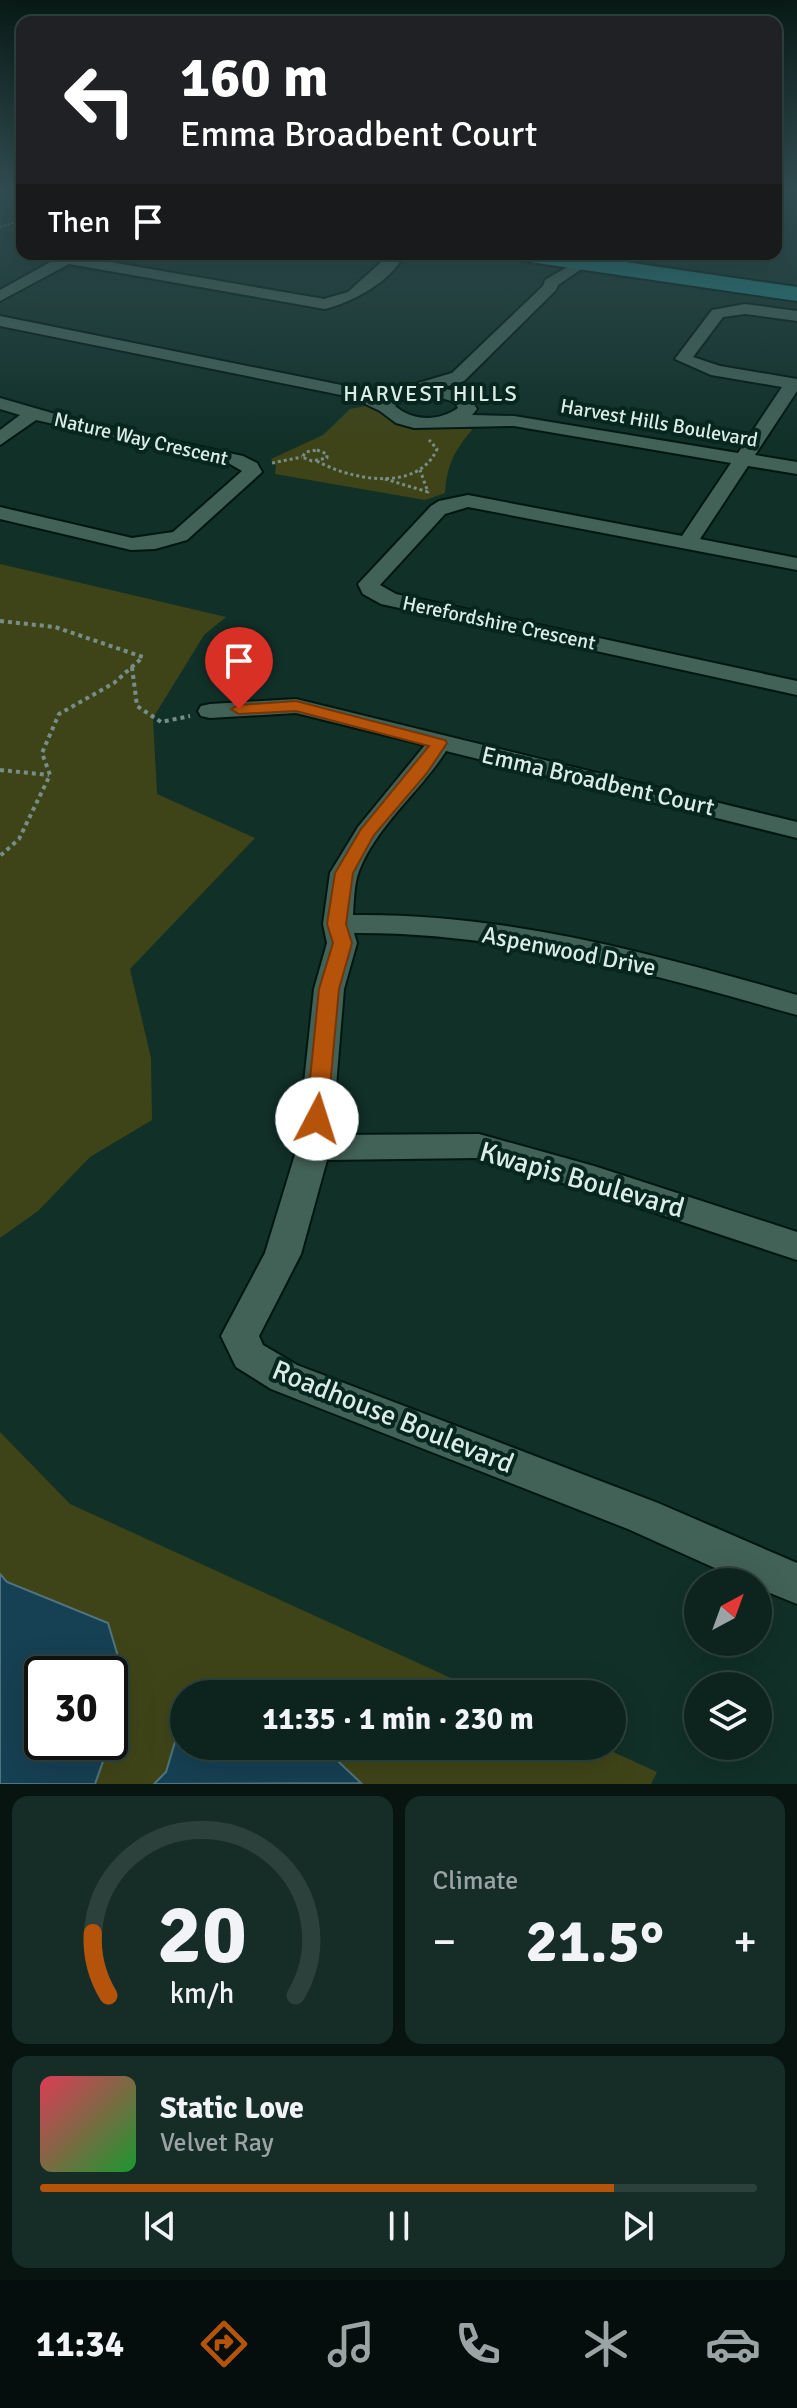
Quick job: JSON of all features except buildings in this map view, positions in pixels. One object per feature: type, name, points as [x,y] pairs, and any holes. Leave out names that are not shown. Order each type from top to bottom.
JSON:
[{"type":"main road","points":[[635,274],[797,294]]},
{"type":"street","points":[[0,296],[39,274]]},
{"type":"street","points":[[168,274],[325,304],[353,295],[378,274]]},
{"type":"street","points":[[356,393],[386,407],[388,401],[411,391],[458,377],[551,287],[561,285],[572,274]]},
{"type":"street","points":[[688,542],[795,384],[717,371],[683,359],[718,313],[745,309],[797,316]]},
{"type":"street","points":[[0,321],[356,393],[411,391]]},
{"type":"street","points":[[448,420],[468,409],[465,400],[456,391],[458,377]]},
{"type":"street","name":"Harvest Hills Boulevard","points":[[411,391],[440,390],[514,421]]},
{"type":"street","name":"Nature Way Crescent","points":[[0,403],[32,414],[236,460],[250,467],[252,472],[247,480],[180,536],[155,543],[131,544],[0,513]]},
{"type":"street","name":"Harvest Hills Boulevard","points":[[386,407],[389,412],[406,420],[514,421],[797,468]]},
{"type":"street","name":"Nature Way Crescent","points":[[0,439],[32,414]]},
{"type":"street","name":"Herefordshire Crescent","points":[[797,564],[482,503],[457,501],[438,510],[369,584],[371,589],[389,599],[797,688]]},
{"type":"street","name":"Emma Broadbent Court","points":[[210,711],[296,706],[797,830]]},
{"type":"street","name":"Roadhouse Boulevard","points":[[439,743],[422,769],[367,833],[344,873],[337,924],[342,943],[329,989],[314,1148],[283,1254],[240,1336],[249,1356],[284,1377],[643,1516],[797,1584]]},
{"type":"street","name":"Aspenwood Drive","points":[[337,924],[385,924],[513,935],[621,958],[797,1005]]},
{"type":"street","name":"Kwapis Boulevard","points":[[314,1148],[479,1146],[594,1179],[797,1246]]},
{"type":"path","points":[[384,478],[420,470],[435,458],[437,449],[423,436]]},
{"type":"path","points":[[250,467],[302,457],[325,460],[327,454],[309,451],[302,457]]},
{"type":"path","points":[[317,461],[327,470],[344,476],[384,478],[428,492],[420,470]]},
{"type":"path","points":[[0,621],[27,620],[89,636],[143,657],[114,683],[59,714],[42,753],[50,775],[19,839],[0,856]]},
{"type":"path","points":[[132,667],[137,706],[161,722],[210,711]]},
{"type":"path","points":[[0,770],[50,775]]},
{"type":"green space","points":[[376,404],[399,421],[468,423],[472,430],[452,459],[445,493],[425,500],[275,474],[276,466],[271,459],[323,435],[350,409]]},
{"type":"green space","points":[[0,564],[226,617],[204,635],[153,718],[157,794],[255,838],[130,969],[151,1058],[152,1120],[90,1157],[38,1211],[0,1238]]},
{"type":"green space","points":[[0,1432],[70,1504],[455,1680],[170,1680],[170,1760],[626,1758],[657,1772],[651,1784],[0,1784]]},
{"type":"water","points":[[0,1574],[7,1582],[108,1623],[118,1656],[24,1656],[24,1760],[104,1760],[95,1784],[0,1784]]},
{"type":"water","points":[[170,1759],[337,1760],[361,1783],[154,1784],[166,1772]]},
{"type":"district","name":"HARVEST HILLS","points":[[431,393]]},
{"type":"route","points":[[239,709],[296,706],[439,743],[422,769],[367,833],[344,873],[337,924],[342,943],[329,989],[317,1119]]}]
